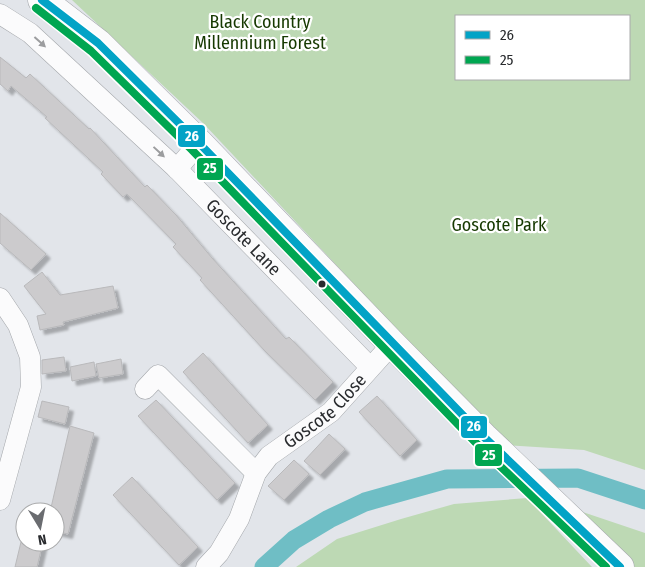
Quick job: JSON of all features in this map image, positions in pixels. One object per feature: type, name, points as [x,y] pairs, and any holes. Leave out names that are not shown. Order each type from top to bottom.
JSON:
[{"type":"street","name":"Goscote Lane","points":[[42,0],[98,43],[200,143],[392,344],[620,567]]},
{"type":"street","name":"Goscote Lane","points":[[0,14],[30,33],[176,169],[370,366]]},
{"type":"street","points":[[176,169],[200,143]]},
{"type":"street","points":[[0,298],[18,325],[30,357],[31,387],[4,468],[0,500]]},
{"type":"street","name":"Goscote Close","points":[[206,567],[219,553],[239,519],[256,472],[269,456],[331,412],[370,366],[392,344]]},
{"type":"street","points":[[145,389],[158,375],[256,472]]},
{"type":"green space","name":"Goscote Park","points":[[72,0],[645,0],[645,470],[584,450],[505,445],[204,124]]},
{"type":"green space","points":[[527,498],[592,567],[296,567],[337,539],[401,519],[454,504]]},
{"type":"green space","points":[[550,501],[645,533],[645,567],[635,567]]},
{"type":"building","points":[[0,57],[26,78],[30,74],[90,128],[145,187],[147,185],[176,215],[212,258],[286,339],[289,337],[333,382],[315,400],[264,350],[200,280],[202,278],[173,247],[176,244],[127,194],[123,197],[101,174],[103,172],[45,118],[47,117],[11,86],[8,91],[0,84]]},
{"type":"building","points":[[0,213],[46,254],[31,270],[0,243]]},
{"type":"building","points":[[42,272],[60,295],[113,286],[118,308],[63,322],[64,325],[40,330],[37,316],[46,314],[24,286]]},
{"type":"building","points":[[203,353],[268,425],[248,443],[183,372]]},
{"type":"building","points":[[64,357],[66,371],[42,374],[42,360]]},
{"type":"building","points":[[121,359],[123,374],[99,378],[96,364]]},
{"type":"building","points":[[94,362],[96,376],[72,381],[70,367]]},
{"type":"building","points":[[377,396],[417,440],[400,456],[359,412]]},
{"type":"building","points":[[156,400],[235,483],[217,500],[138,416]]},
{"type":"building","points":[[42,401],[69,407],[65,424],[38,417]]},
{"type":"building","points":[[70,426],[94,433],[68,534],[65,533],[65,502],[52,502]]},
{"type":"building","points":[[329,434],[345,449],[320,475],[304,461]]},
{"type":"building","points":[[294,460],[309,474],[284,500],[268,486]]},
{"type":"building","points":[[132,477],[198,547],[179,565],[113,495]]},
{"type":"building","points":[[19,552],[41,552],[37,567],[15,567]]},
{"type":"waterway","points":[[264,567],[294,540],[329,519],[365,502],[447,479],[578,478],[645,500]]},
{"type":"transit line","name":"26","points":[[42,0],[98,43],[199,143],[484,437],[620,567]]},
{"type":"transit line","name":"25","points":[[36,8],[91,51],[192,150],[477,444],[606,567]]},
{"type":"park label","name":"Black Country Millennium Forest","points":[[260,32]]}]
